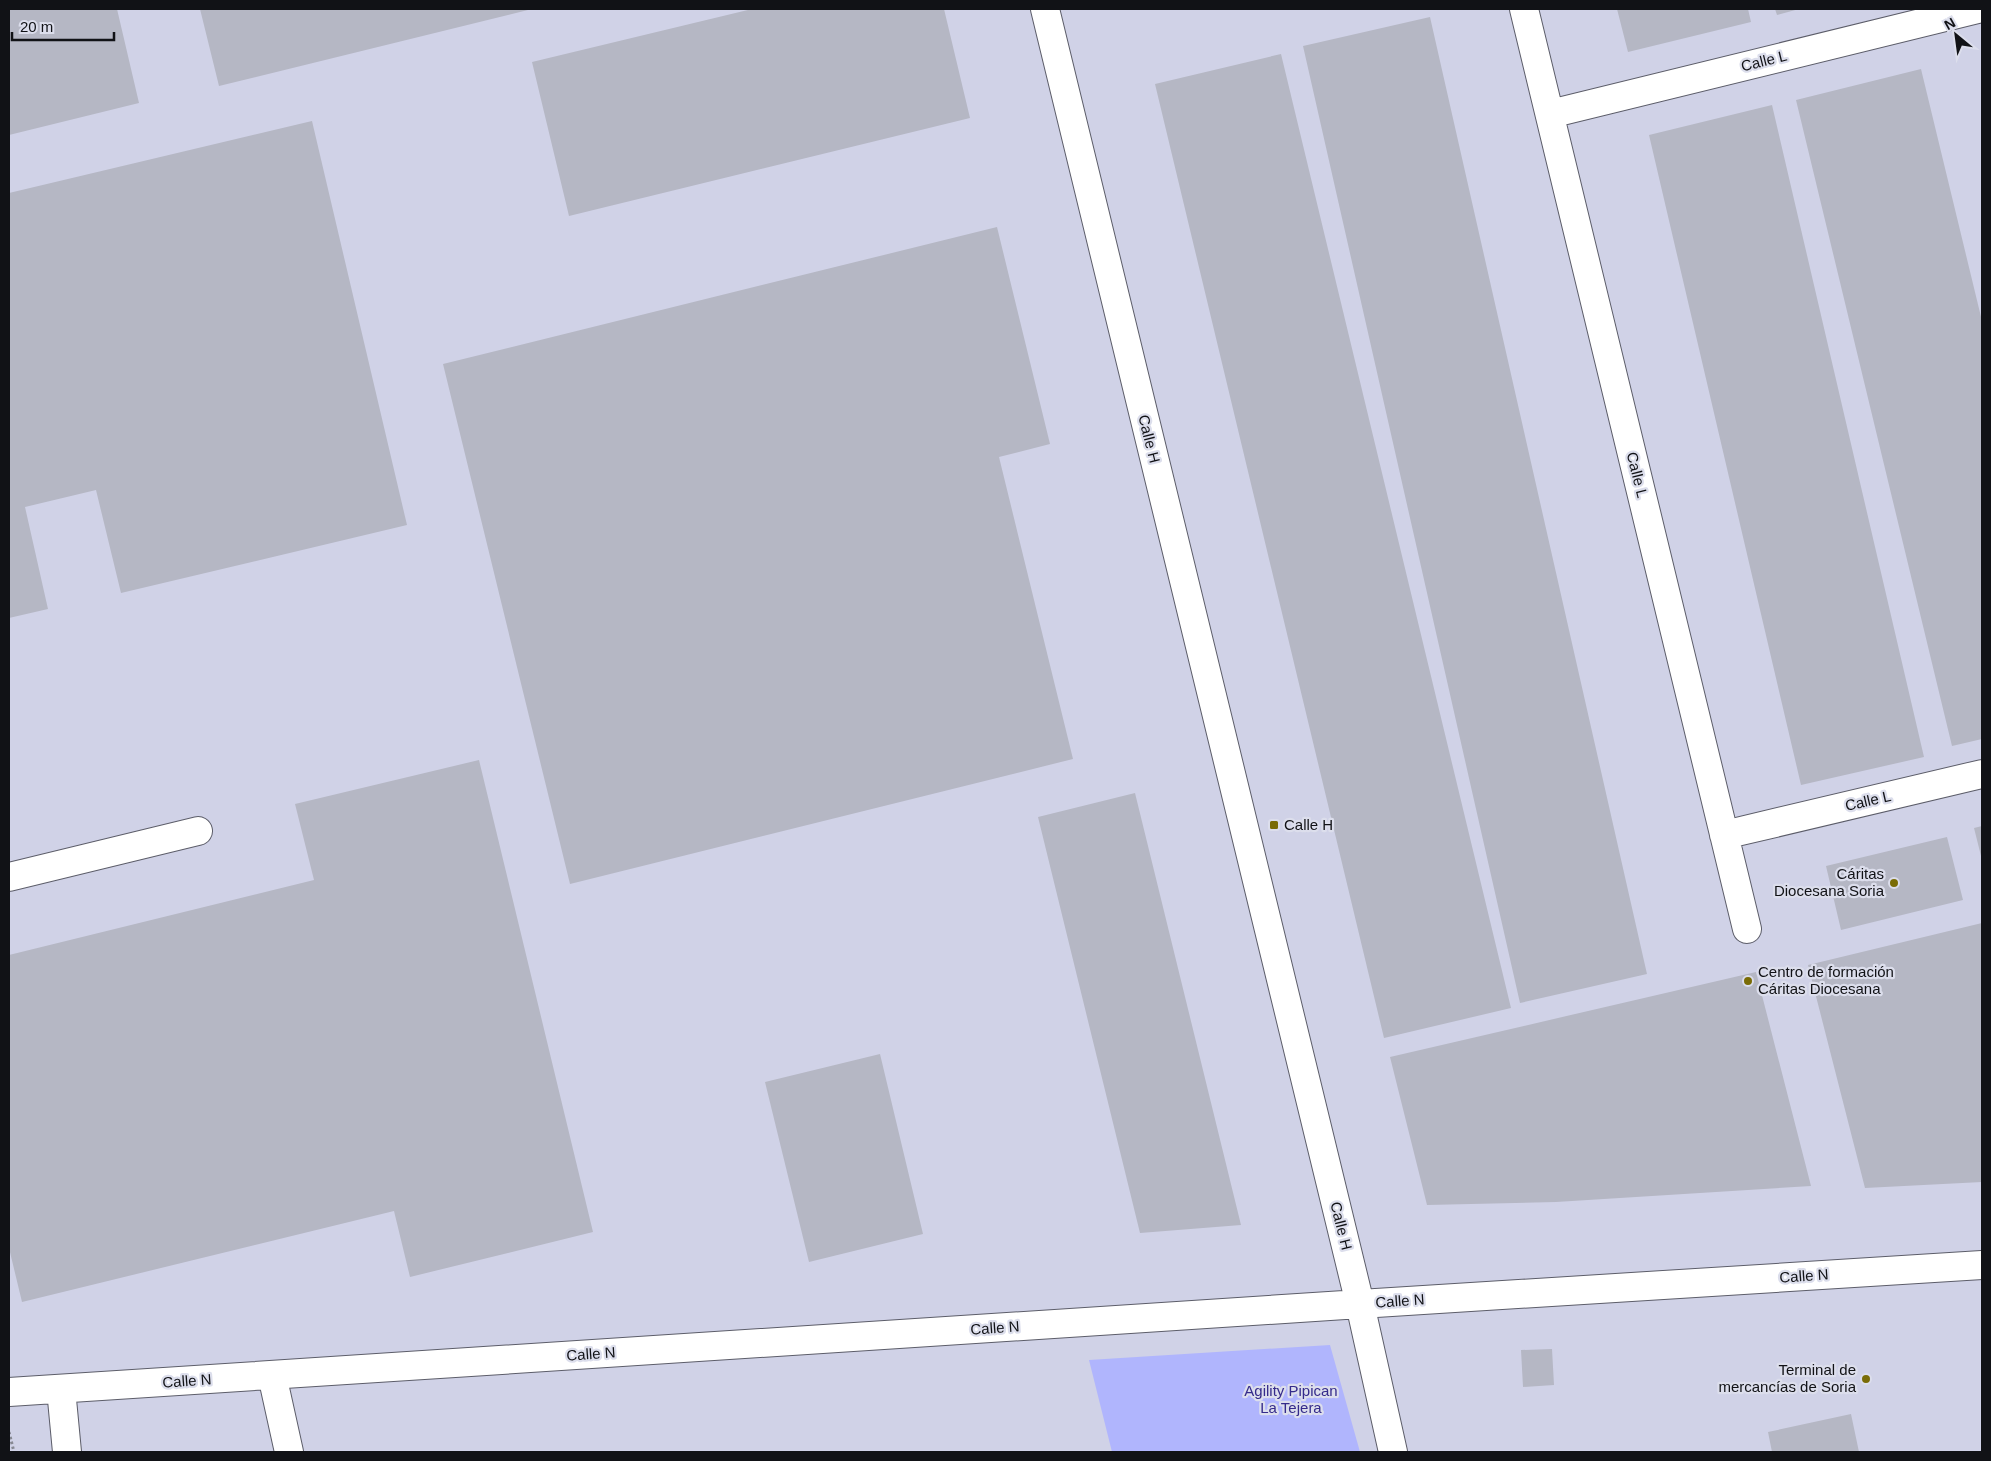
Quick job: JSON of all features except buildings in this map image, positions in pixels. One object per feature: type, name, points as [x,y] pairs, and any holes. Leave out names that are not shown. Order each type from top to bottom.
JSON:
[{"type":"street","name":"Calle H","points":[[1045,9],[1360,1304],[1393,1452]]},
{"type":"street","name":"Calle L","points":[[1524,9],[1747,929]]},
{"type":"street","name":"Calle L","points":[[1550,114],[1978,9]]},
{"type":"street","name":"Calle L","points":[[1724,835],[1982,774]]},
{"type":"street","points":[[9,877],[198,831]]},
{"type":"street","name":"Calle N","points":[[9,1392],[1982,1265]]},
{"type":"street","points":[[272,1375],[285,1451]]},
{"type":"street","points":[[61,1389],[67,1452]]},
{"type":"path","points":[[9,1432],[14,1452]]},
{"type":"shaded area","points":[[9,9],[1982,9],[1982,1452],[9,1452]]},
{"type":"green space","name":"Agility Pipican La Tejera","points":[[1330,1345],[1360,1452],[1112,1452],[1089,1360]]},
{"type":"place","name":"Calle H","points":[[1274,825]]},
{"type":"place","name":"Cáritas Diocesana Soria","points":[[1894,883]]},
{"type":"place","name":"Centro de formación Cáritas Diocesana","points":[[1748,981]]},
{"type":"place","name":"Terminal de mercancías de Soria","points":[[1866,1379]]}]
